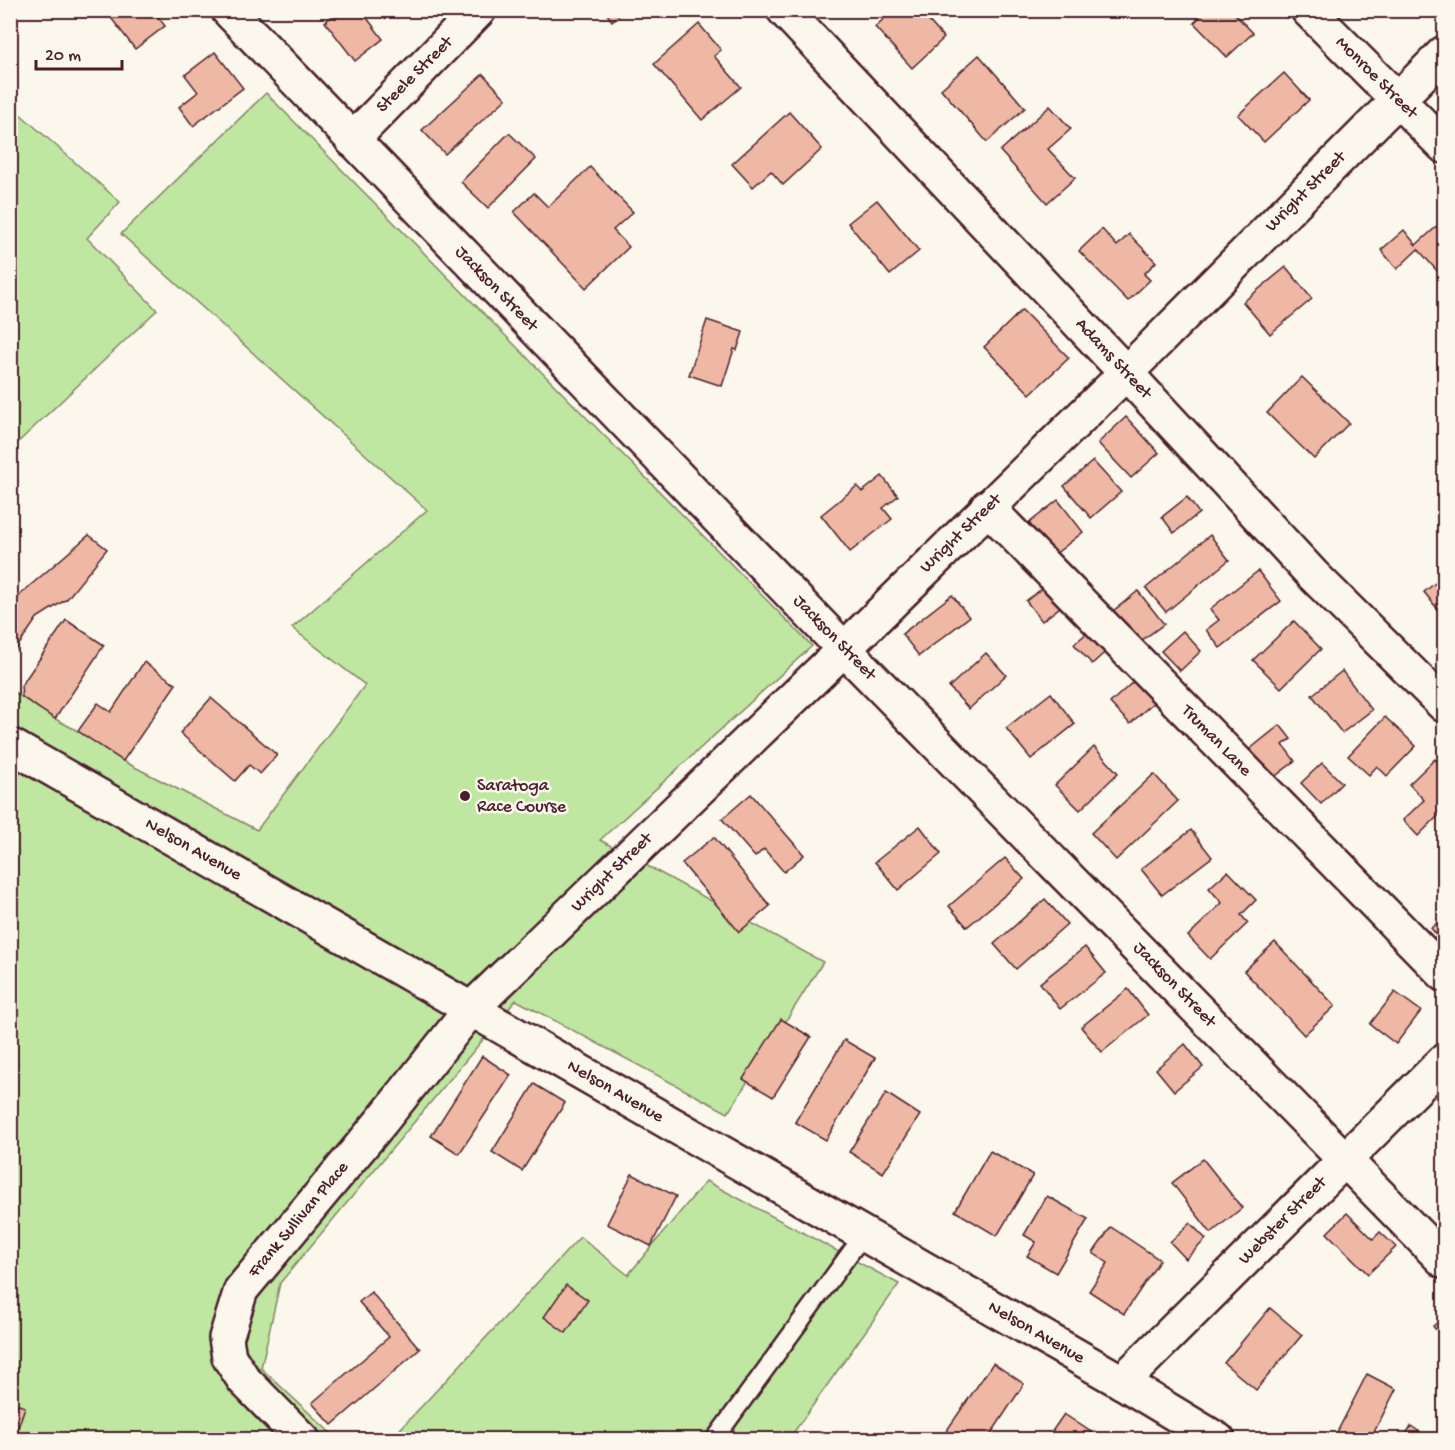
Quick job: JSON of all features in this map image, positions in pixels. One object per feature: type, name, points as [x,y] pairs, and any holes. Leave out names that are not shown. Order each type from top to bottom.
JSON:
[{"type":"street","name":"Jackson Street","points":[[228,10],[844,649],[1444,1261]]},
{"type":"street","name":"Steele Street","points":[[352,140],[479,10]]},
{"type":"street","name":"Adams Street","points":[[784,10],[1313,575],[1444,705]]},
{"type":"street","name":"Monroe Street","points":[[1308,10],[1444,146]]},
{"type":"street","name":"Wright Street","points":[[471,1009],[1126,373],[1444,53]]},
{"type":"street","name":"Truman Lane","points":[[987,507],[1444,974]]},
{"type":"street","name":"Nelson Avenue","points":[[10,745],[1122,1382],[1218,1440]]},
{"type":"street","name":"Frank Sullivan Place","points":[[303,1440],[244,1380],[229,1358],[226,1338],[241,1290],[381,1122],[471,1009]]},
{"type":"street","name":"Webster Street","points":[[1122,1382],[1444,1061]]},
{"type":"lane","points":[[714,1440],[864,1234]]},
{"type":"green space","name":"Saratoga Race Course","points":[[266,93],[812,646],[600,840],[823,962],[728,1113],[516,1000],[280,1283],[261,1368],[337,1439],[11,1440],[11,690],[123,761],[257,830],[365,685],[292,628],[427,510],[121,234]]},
{"type":"green space","points":[[11,106],[120,202],[87,238],[157,310],[11,449]]},
{"type":"green space","points":[[706,1181],[899,1284],[789,1439],[390,1440],[580,1237],[628,1275]]},
{"type":"building","points":[[105,10],[153,10],[165,26],[135,49]]},
{"type":"building","points":[[340,10],[361,10],[383,39],[355,61],[325,22]]},
{"type":"building","points":[[604,10],[626,10],[612,21]]},
{"type":"building","points":[[893,10],[919,10],[944,38],[912,68],[875,27]]},
{"type":"building","points":[[1206,10],[1231,10],[1253,33],[1227,57],[1194,23]]},
{"type":"building","points":[[699,24],[721,50],[714,56],[741,87],[702,120],[654,64]]},
{"type":"building","points":[[215,52],[243,88],[193,126],[179,107],[198,92],[185,75]]},
{"type":"building","points":[[979,55],[1025,108],[987,142],[941,89]]},
{"type":"building","points":[[1284,73],[1309,100],[1264,142],[1238,115]]},
{"type":"building","points":[[483,74],[506,99],[445,154],[422,130]]},
{"type":"building","points":[[1050,106],[1071,129],[1048,149],[1075,178],[1047,203],[1000,151]]},
{"type":"building","points":[[789,112],[822,149],[783,185],[771,171],[753,187],[732,164]]},
{"type":"building","points":[[509,133],[536,159],[488,208],[461,182]]},
{"type":"building","points":[[590,167],[633,212],[613,230],[629,247],[586,288],[514,212],[534,193],[548,207]]},
{"type":"building","points":[[877,200],[919,251],[890,275],[848,223]]},
{"type":"building","points":[[1444,220],[1444,279],[1418,249],[1397,269],[1381,250],[1404,230],[1416,245]]},
{"type":"building","points":[[1102,229],[1117,246],[1129,234],[1156,262],[1144,274],[1150,280],[1128,301],[1079,251]]},
{"type":"building","points":[[1286,267],[1312,299],[1270,334],[1243,302]]},
{"type":"building","points":[[1022,310],[1069,358],[1030,394],[984,347]]},
{"type":"building","points":[[707,320],[743,332],[737,350],[734,349],[722,386],[689,375]]},
{"type":"building","points":[[1302,377],[1349,423],[1314,459],[1267,413]]},
{"type":"building","points":[[1126,417],[1159,453],[1131,478],[1098,443]]},
{"type":"building","points":[[1093,461],[1121,492],[1091,518],[1064,486]]},
{"type":"building","points":[[882,476],[898,496],[883,508],[892,519],[850,552],[821,515],[857,486],[862,492]]},
{"type":"building","points":[[1187,497],[1199,513],[1174,533],[1162,517]]},
{"type":"building","points":[[1058,500],[1083,532],[1054,555],[1029,523]]},
{"type":"building","points":[[89,535],[107,549],[67,599],[37,618],[10,658],[10,606],[25,590]]},
{"type":"building","points":[[1210,535],[1229,560],[1166,612],[1146,588]]},
{"type":"building","points":[[1258,571],[1281,601],[1220,648],[1206,630],[1219,620],[1210,609]]},
{"type":"building","points":[[1444,576],[1444,617],[1424,592]]},
{"type":"building","points":[[1048,584],[1064,604],[1042,621],[1026,601]]},
{"type":"building","points":[[1138,591],[1164,624],[1138,643],[1113,611]]},
{"type":"building","points":[[952,595],[969,617],[919,656],[902,634]]},
{"type":"building","points":[[66,620],[104,645],[55,719],[22,697],[21,686]]},
{"type":"building","points":[[1294,621],[1321,649],[1281,688],[1253,660]]},
{"type":"building","points":[[1094,627],[1112,646],[1092,664],[1074,644]]},
{"type":"building","points":[[1183,631],[1201,651],[1180,671],[1161,651]]},
{"type":"building","points":[[986,653],[1006,675],[969,709],[949,687]]},
{"type":"building","points":[[144,662],[176,684],[123,761],[78,731],[98,703],[111,712]]},
{"type":"building","points":[[1342,671],[1372,710],[1342,733],[1312,695]]},
{"type":"building","points":[[1136,679],[1156,700],[1130,724],[1110,703]]},
{"type":"building","points":[[1051,693],[1075,724],[1031,759],[1006,728]]},
{"type":"building","points":[[211,698],[277,755],[260,774],[249,765],[235,781],[180,733]]},
{"type":"building","points":[[1385,717],[1416,746],[1387,776],[1377,766],[1369,775],[1348,756]]},
{"type":"building","points":[[1280,725],[1291,739],[1283,745],[1295,761],[1273,778],[1250,749]]},
{"type":"building","points":[[1094,747],[1118,773],[1080,810],[1055,785]]},
{"type":"building","points":[[1435,759],[1444,769],[1444,810],[1418,836],[1403,820],[1424,800],[1409,784]]},
{"type":"building","points":[[1322,763],[1342,783],[1321,804],[1301,783]]},
{"type":"building","points":[[1154,774],[1178,801],[1116,860],[1091,833]]},
{"type":"building","points":[[751,794],[804,855],[784,872],[764,849],[755,857],[722,819]]},
{"type":"building","points":[[920,826],[941,854],[898,890],[875,862]]},
{"type":"building","points":[[1191,830],[1212,857],[1162,895],[1141,869]]},
{"type":"building","points":[[714,837],[770,906],[739,932],[682,863]]},
{"type":"building","points":[[1005,858],[1024,879],[967,927],[949,906]]},
{"type":"building","points":[[1228,871],[1256,900],[1241,915],[1248,923],[1210,959],[1188,936],[1222,903],[1209,888]]},
{"type":"building","points":[[1045,899],[1067,924],[1016,969],[994,944]]},
{"type":"building","points":[[1444,917],[1444,944],[1431,928]]},
{"type":"building","points":[[1275,942],[1335,1006],[1304,1035],[1244,971]]},
{"type":"building","points":[[1085,947],[1106,973],[1060,1009],[1040,983]]},
{"type":"building","points":[[1128,989],[1148,1015],[1102,1052],[1081,1027]]},
{"type":"building","points":[[1395,992],[1421,1011],[1396,1044],[1370,1024]]},
{"type":"building","points":[[781,1019],[811,1037],[773,1097],[743,1079]]},
{"type":"building","points":[[844,1040],[875,1058],[826,1140],[795,1122]]},
{"type":"building","points":[[1185,1044],[1203,1067],[1174,1091],[1156,1069]]},
{"type":"building","points":[[482,1056],[511,1075],[459,1154],[431,1136]]},
{"type":"building","points":[[534,1084],[565,1103],[522,1171],[492,1152]]},
{"type":"building","points":[[886,1093],[920,1115],[883,1173],[849,1152]]},
{"type":"building","points":[[990,1151],[1033,1175],[997,1236],[955,1211]]},
{"type":"building","points":[[1203,1159],[1242,1208],[1211,1233],[1172,1183]]},
{"type":"building","points":[[632,1174],[676,1196],[651,1246],[607,1224]]},
{"type":"building","points":[[1047,1196],[1088,1219],[1056,1273],[1027,1256],[1036,1242],[1024,1235]]},
{"type":"building","points":[[1347,1213],[1373,1239],[1380,1232],[1396,1247],[1368,1274],[1327,1233]]},
{"type":"building","points":[[1190,1223],[1206,1239],[1186,1259],[1170,1242]]},
{"type":"building","points":[[1111,1227],[1160,1260],[1124,1314],[1089,1291],[1108,1263],[1093,1253]]},
{"type":"building","points":[[566,1285],[588,1300],[566,1333],[544,1317]]},
{"type":"building","points":[[371,1292],[420,1349],[332,1425],[312,1403],[389,1337],[359,1302]]},
{"type":"building","points":[[1270,1308],[1302,1335],[1256,1390],[1224,1363]]},
{"type":"building","points":[[1444,1317],[1444,1340],[1433,1326]]},
{"type":"building","points":[[993,1363],[1024,1384],[987,1440],[954,1440],[945,1433]]},
{"type":"building","points":[[1367,1374],[1396,1389],[1370,1440],[1333,1440]]},
{"type":"building","points":[[10,1402],[25,1407],[14,1440],[10,1440]]},
{"type":"building","points":[[1064,1414],[1097,1436],[1094,1440],[1046,1440]]},
{"type":"building","points":[[1411,1426],[1432,1440],[1402,1440]]},
{"type":"place","name":"Saratoga Race Course","points":[[465,796]]}]
